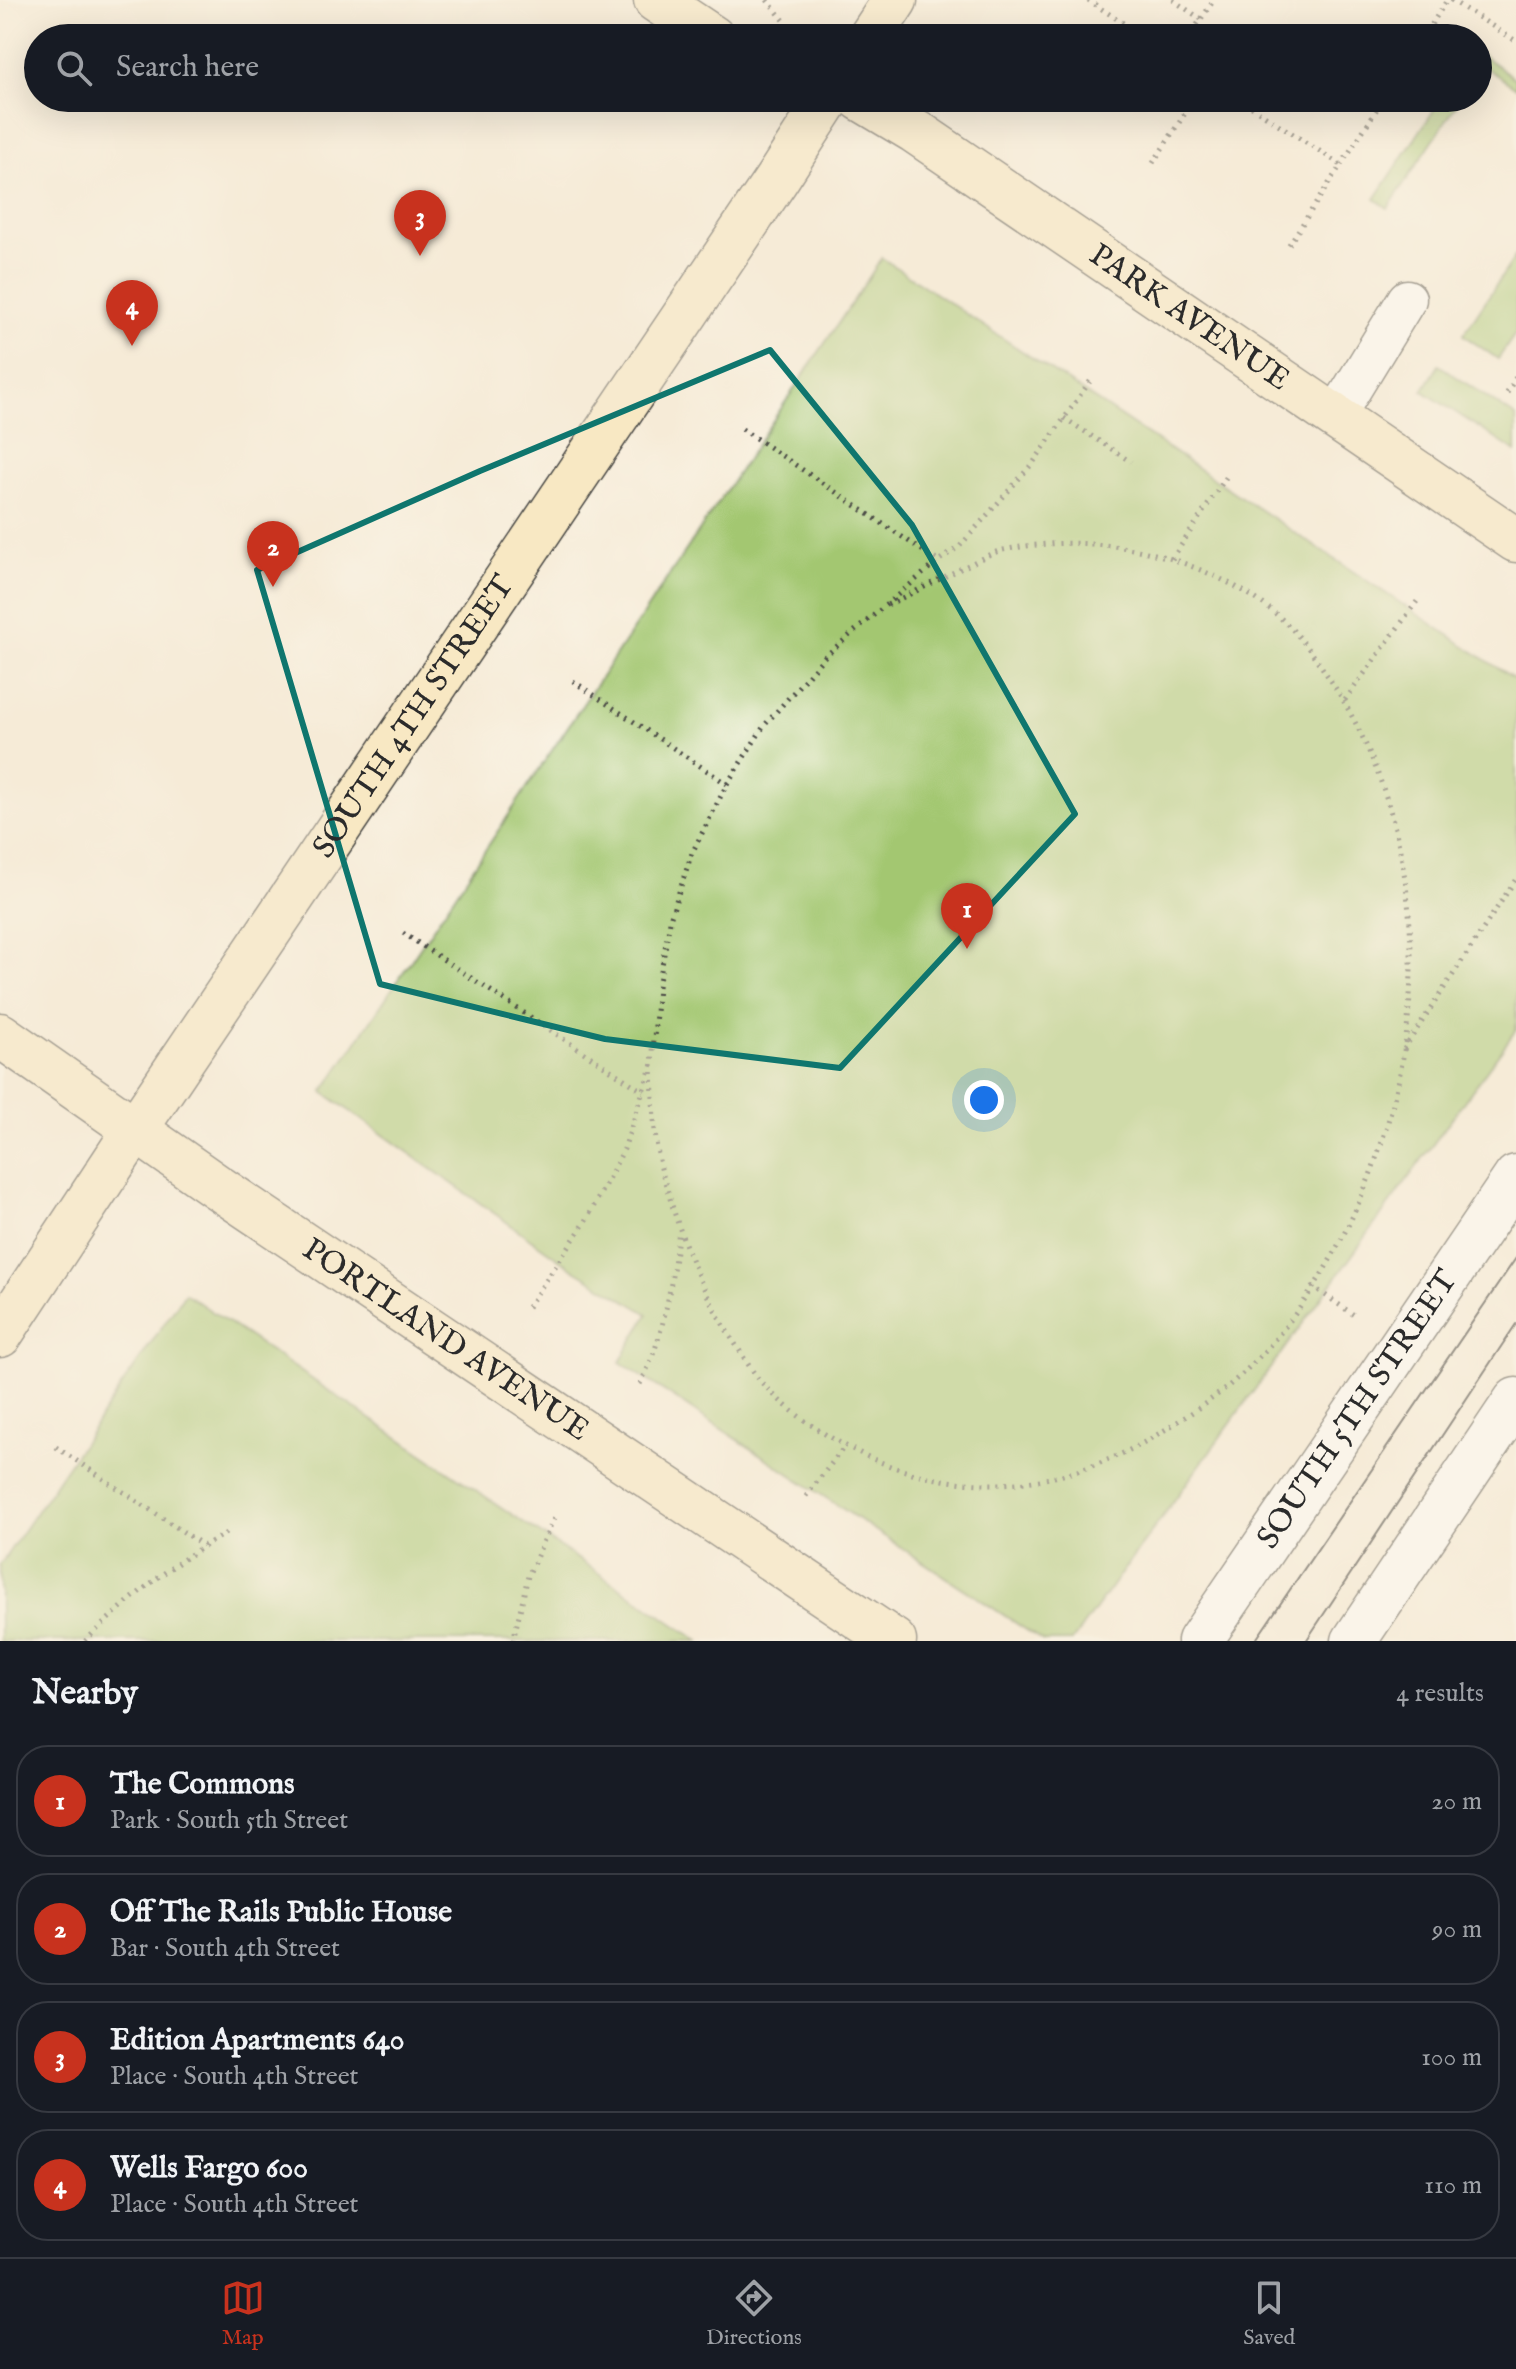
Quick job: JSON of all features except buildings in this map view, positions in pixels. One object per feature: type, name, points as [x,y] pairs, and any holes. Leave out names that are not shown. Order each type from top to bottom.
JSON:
[{"type":"street","points":[[656,0],[692,24]]},
{"type":"street","points":[[879,24],[895,0]]},
{"type":"street","name":"SOUTH 4TH STREET","points":[[0,1335],[820,112]]},
{"type":"street","name":"PARK AVENUE","points":[[883,112],[1516,540]]},
{"type":"street","name":"PORTLAND AVENUE","points":[[0,1035],[135,1130],[894,1641]]},
{"type":"street","name":"SOUTH 5TH STREET","points":[[1200,1641],[1516,1177]]},
{"type":"street","points":[[1354,1641],[1516,1400]]},
{"type":"lane","points":[[1335,417],[1407,299]]},
{"type":"path","points":[[767,0],[787,24]]},
{"type":"path","points":[[1088,0],[1125,24]]},
{"type":"path","points":[[1173,0],[1201,19]]},
{"type":"path","points":[[1198,24],[1214,0]]},
{"type":"path","points":[[1433,24],[1449,0],[1488,24]]},
{"type":"path","points":[[1492,26],[1516,41]]},
{"type":"path","points":[[1153,163],[1186,112]]},
{"type":"path","points":[[1260,112],[1341,165]]},
{"type":"path","points":[[1286,249],[1375,112]]},
{"type":"path","points":[[1507,393],[1516,377]]},
{"type":"path","points":[[887,605],[997,551],[1049,545],[1102,545],[1143,550],[1208,573],[1246,592],[1280,617],[1313,654],[1345,700],[1388,800],[1403,866],[1410,918],[1411,986],[1403,1050],[1386,1130],[1360,1201],[1328,1262],[1296,1312],[1258,1357],[1227,1387],[1187,1417],[1123,1455],[1070,1473],[1023,1482],[978,1485],[943,1482],[888,1466],[845,1446],[800,1418],[760,1381],[723,1326],[697,1277],[679,1229],[659,1163],[653,1114],[652,1064],[658,987],[671,916],[692,853],[727,784],[764,726],[824,657],[938,561],[960,546],[1033,463],[1091,380]]},
{"type":"path","points":[[1064,418],[1131,462]]},
{"type":"path","points":[[742,429],[938,561]]},
{"type":"path","points":[[1172,559],[1229,473]]},
{"type":"path","points":[[1345,700],[1418,600]]},
{"type":"path","points":[[573,681],[727,784]]},
{"type":"path","points":[[1403,1050],[1516,879]]},
{"type":"path","points":[[403,933],[644,1092]]},
{"type":"path","points":[[528,1307],[586,1221],[624,1149],[652,1064]]},
{"type":"path","points":[[640,1384],[656,1350],[671,1290],[679,1229]]},
{"type":"path","points":[[1312,1286],[1354,1315]]},
{"type":"path","points":[[806,1496],[845,1446]]},
{"type":"path","points":[[56,1447],[203,1545]]},
{"type":"path","points":[[513,1641],[528,1576],[554,1518]]},
{"type":"path","points":[[85,1641],[159,1575],[228,1532]]},
{"type":"highlighted area","points":[[770,350],[912,525],[1075,814],[840,1068],[605,1039],[380,984],[257,570],[480,471]]},
{"type":"green space","points":[[1492,62],[1516,79],[1516,88],[1492,72]]},
{"type":"green space","points":[[1433,112],[1452,112],[1388,208],[1375,199]]},
{"type":"green space","points":[[1516,255],[1516,333],[1498,359],[1463,335]]},
{"type":"green space","points":[[882,258],[1516,680],[1516,1030],[1072,1641],[1043,1641],[620,1362],[648,1314],[573,1269],[323,1092]]},
{"type":"green space","points":[[1439,365],[1516,417],[1516,452],[1423,391]]},
{"type":"green space","points":[[185,1293],[699,1641],[0,1641],[0,1565]]},
{"type":"tram line","points":[[1255,1641],[1516,1258]]},
{"type":"tram line","points":[[1306,1641],[1516,1324]]},
{"type":"place","name":"Edition Apartments 640","points":[[420,256]]},
{"type":"place","name":"Wells Fargo 600","points":[[132,346]]},
{"type":"place","name":"Off The Rails Public House","points":[[273,587]]},
{"type":"place","name":"The Commons","points":[[967,949]]}]
